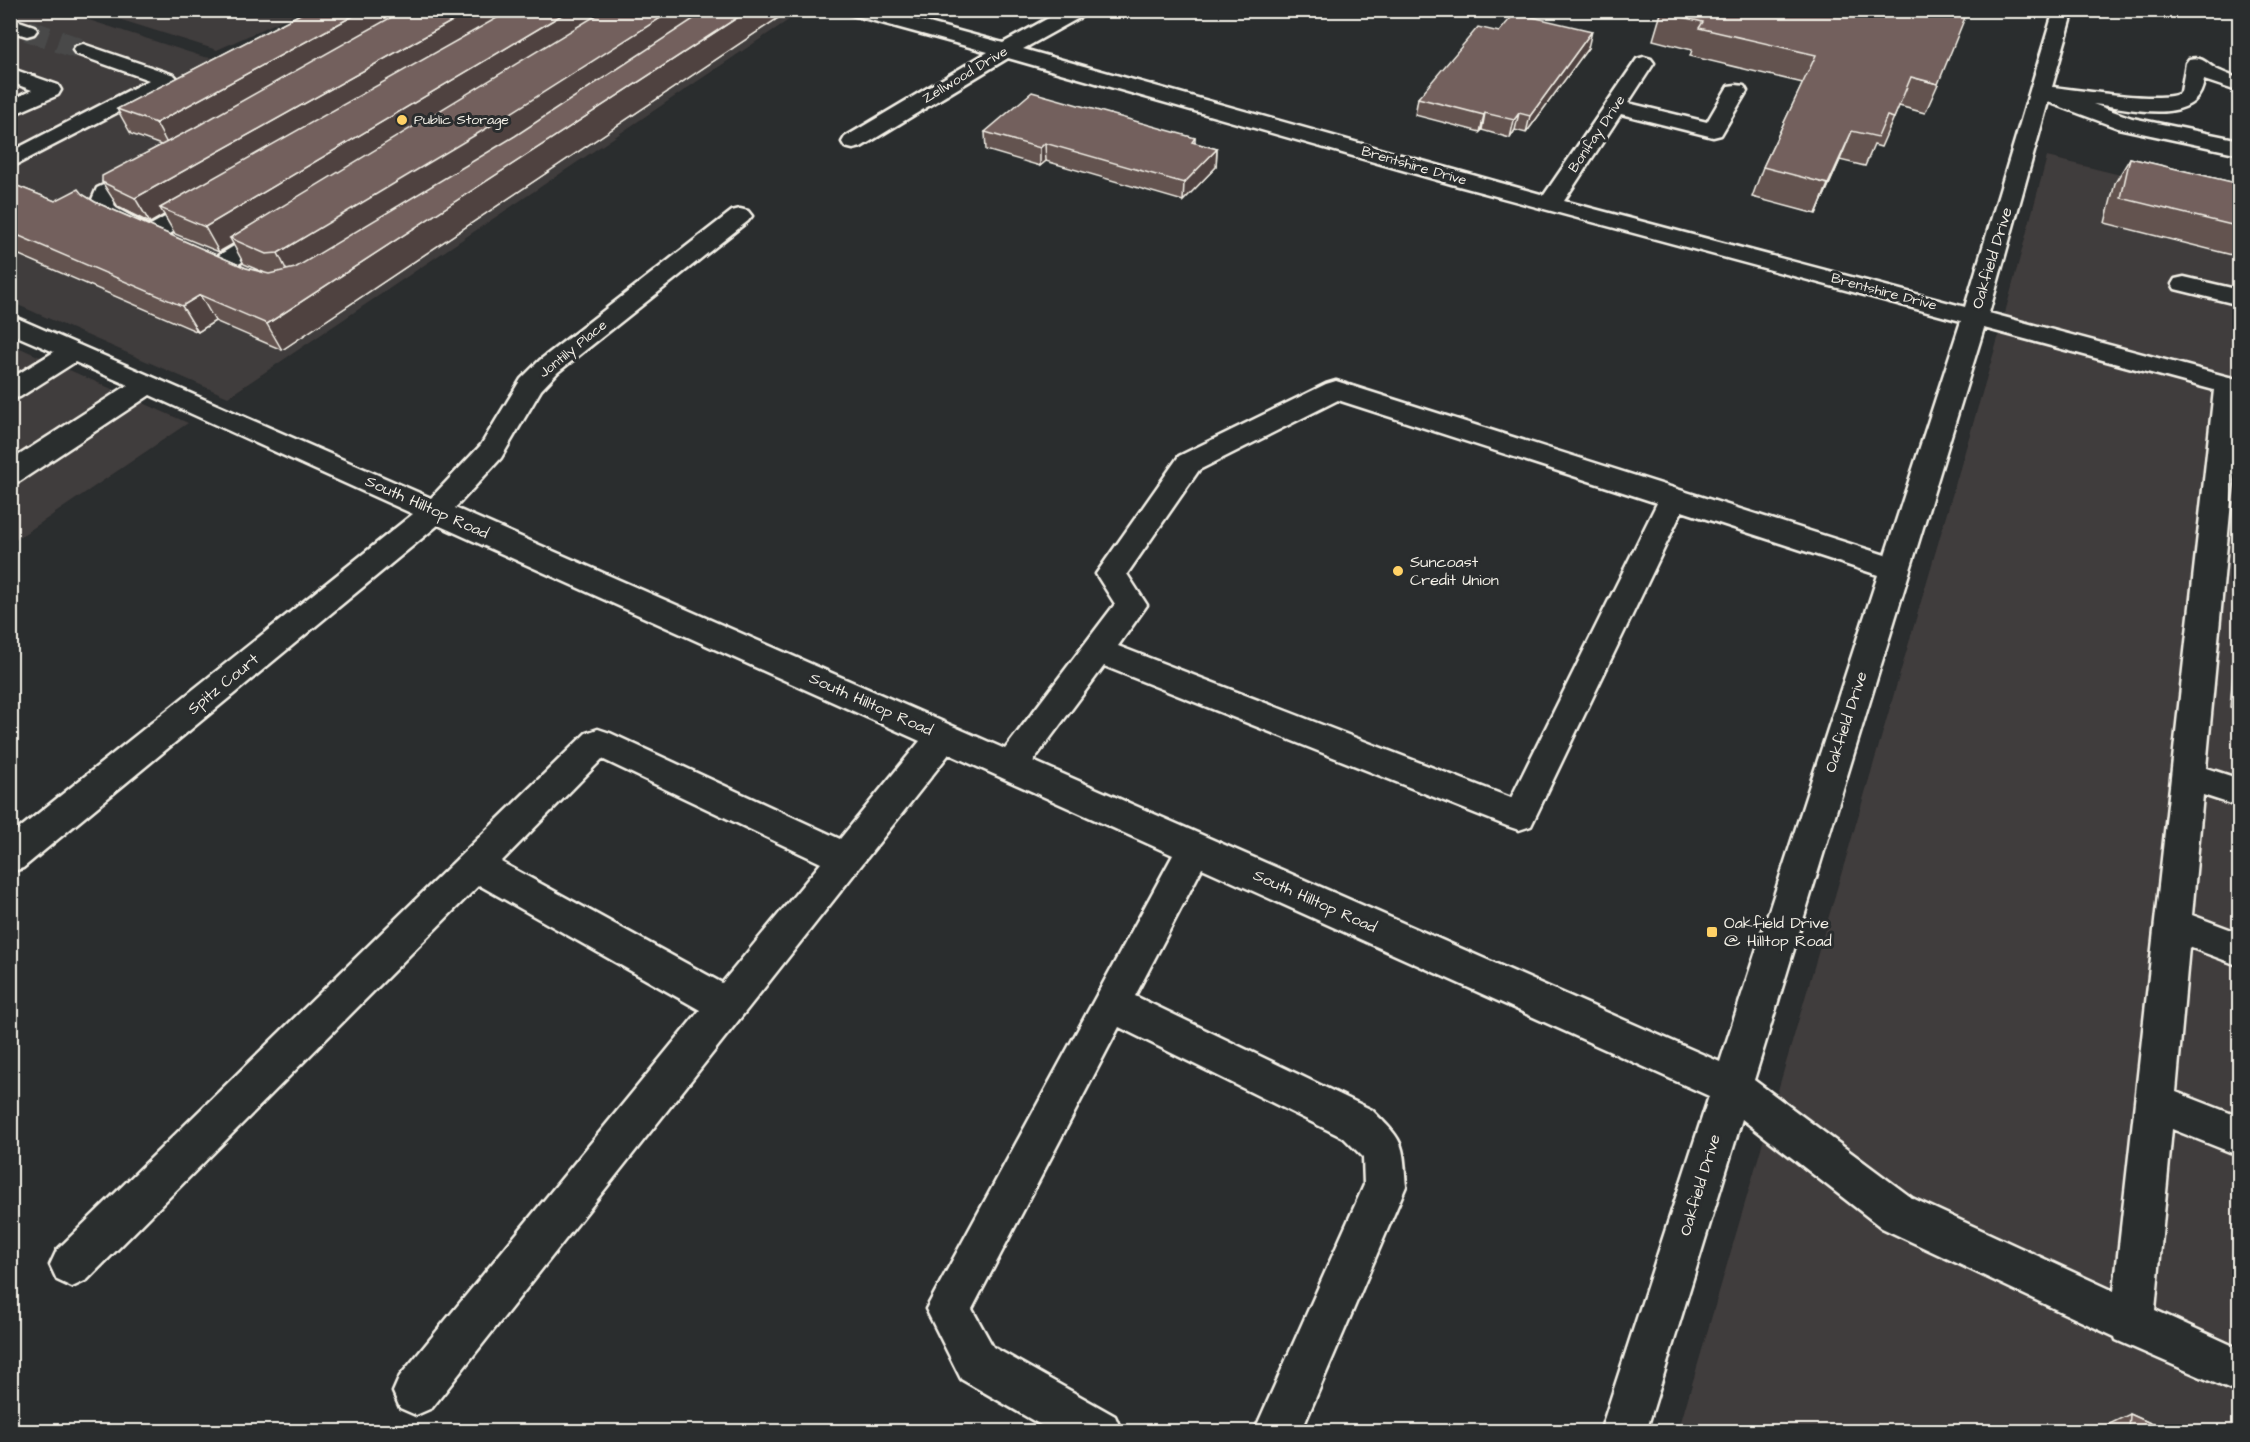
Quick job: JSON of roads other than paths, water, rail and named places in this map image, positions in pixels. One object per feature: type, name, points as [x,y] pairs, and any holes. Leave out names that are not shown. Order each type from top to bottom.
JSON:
[{"type":"street","name":"Brentshire Drive","points":[[856,10],[1006,50],[1550,204],[2234,387]]},
{"type":"street","name":"Zellwood Drive","points":[[854,142],[1006,50],[1079,10]]},
{"type":"street","name":"Oakfield Drive","points":[[1623,1431],[1975,316],[2064,10]]},
{"type":"street","points":[[10,161],[167,80],[83,50]]},
{"type":"street","name":"Bonifay Drive","points":[[1550,204],[1644,63]]},
{"type":"street","points":[[2041,92],[2150,105],[2176,104],[2187,99],[2192,92],[2196,63],[2210,75],[2240,86]]},
{"type":"street","points":[[10,74],[51,90],[10,110]]},
{"type":"street","points":[[1615,106],[1713,130],[1736,91]]},
{"type":"street","points":[[2041,92],[2126,123],[2240,147]]},
{"type":"street","points":[[167,162],[105,193],[102,204],[107,213],[161,239],[224,193]]},
{"type":"street","name":"Jontilly Place","points":[[436,511],[491,451],[530,385],[549,366],[740,216]]},
{"type":"street","points":[[220,265],[290,222]]},
{"type":"street","points":[[2184,284],[2240,298]]},
{"type":"street","name":"South Hilltop Road","points":[[10,323],[1731,1086],[1897,1213],[2132,1324],[2240,1372]]},
{"type":"street","points":[[10,391],[74,351]]},
{"type":"street","points":[[10,474],[149,384]]},
{"type":"street","points":[[2132,1324],[2188,776],[2229,482],[2234,387]]},
{"type":"street","points":[[1011,766],[1132,605],[1112,574],[1189,463],[1336,390],[1894,569]]},
{"type":"street","points":[[1098,651],[1519,816],[1674,498]]},
{"type":"street","name":"Spitz Court","points":[[10,857],[436,511]]},
{"type":"street","points":[[416,1392],[944,736]]},
{"type":"street","points":[[72,1265],[598,742],[846,858]]},
{"type":"street","points":[[2188,776],[2240,793]]},
{"type":"street","points":[[1099,1431],[976,1364],[948,1309],[1195,848]]},
{"type":"street","points":[[475,865],[727,1005]]},
{"type":"street","points":[[2172,924],[2240,950]]},
{"type":"street","points":[[1112,1004],[1358,1124],[1383,1149],[1385,1186],[1277,1431]]},
{"type":"street","points":[[2154,1102],[2240,1137]]},
{"type":"tunnel","points":[[27,30],[83,50]]},
{"type":"place","name":"Public Storage","points":[[402,120]]},
{"type":"place","name":"Suncoast Credit Union","points":[[1398,571]]},
{"type":"place","name":"Oakfield Drive @ Hilltop Road","points":[[1712,932]]}]
